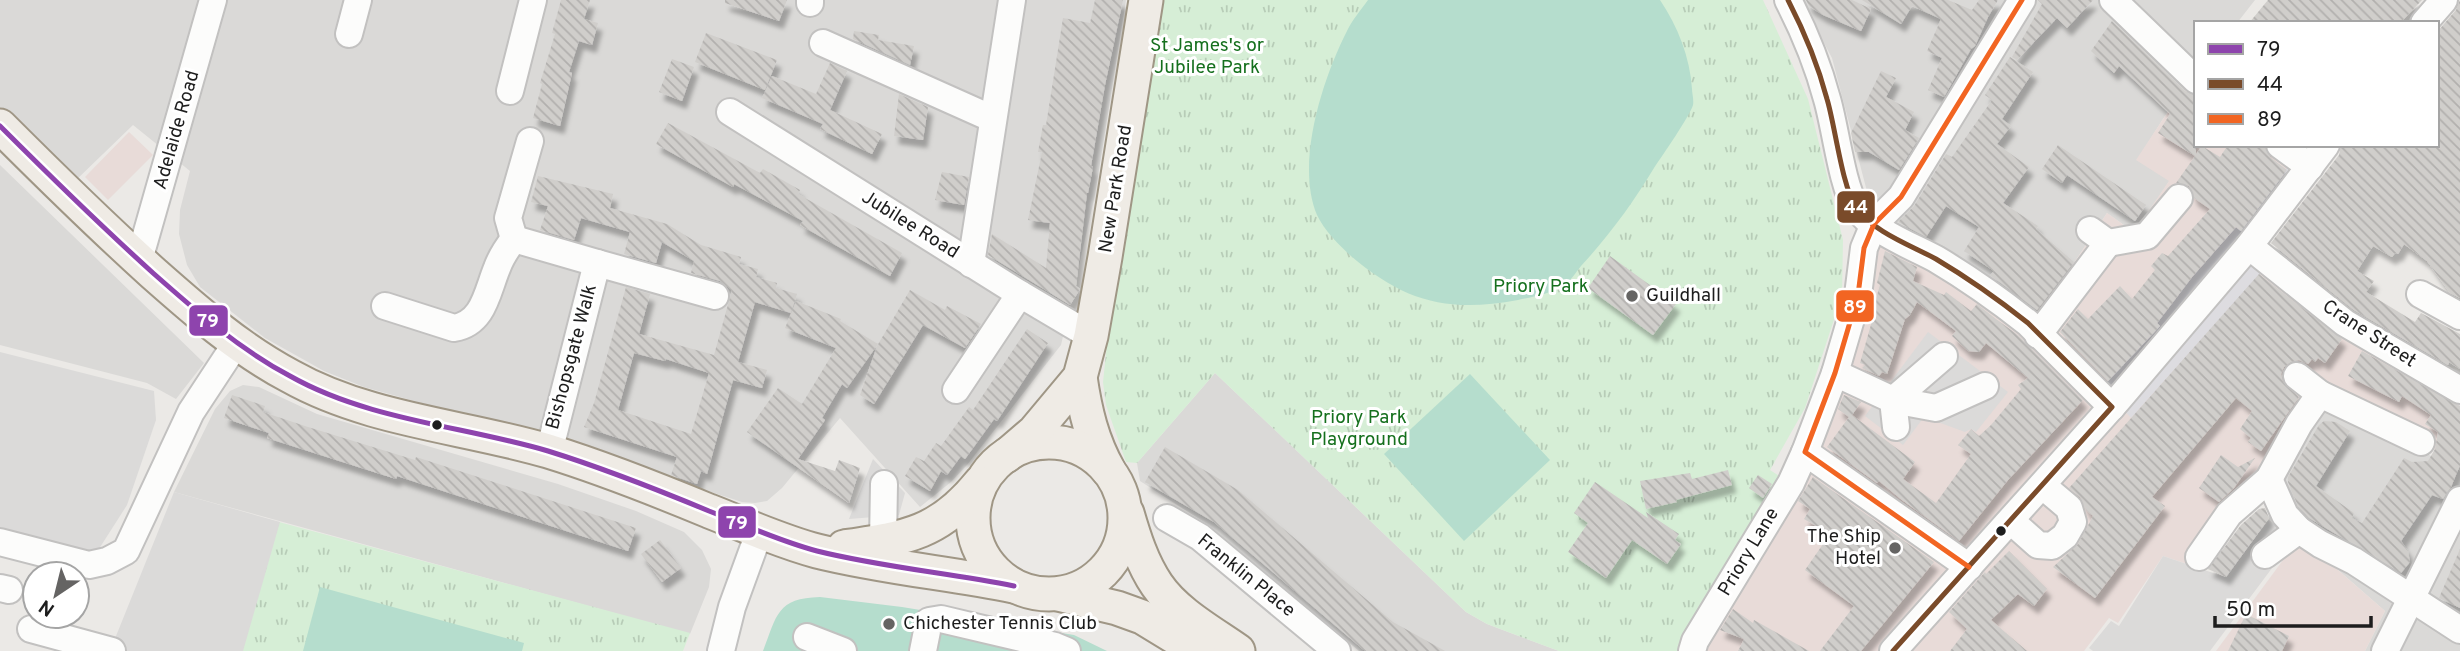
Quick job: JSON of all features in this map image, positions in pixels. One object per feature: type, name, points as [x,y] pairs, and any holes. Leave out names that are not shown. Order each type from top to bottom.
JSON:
[{"type":"main road","name":"New Park Road","points":[[1117,486],[1095,443],[1084,408],[1080,377],[1091,335],[1146,0]]},
{"type":"main road","points":[[0,125],[83,209],[198,313],[290,376],[325,392],[407,419],[478,433],[549,452],[626,478],[759,533],[817,551],[1014,586],[1035,593],[1058,594],[1117,608],[1142,617],[1198,651]]},
{"type":"main road","name":"New Park Road","points":[[817,551],[883,541],[917,532],[947,517],[959,508],[996,465],[1034,432],[1080,377]]},
{"type":"main road","points":[[1014,586],[996,573],[987,562],[974,529],[975,501],[996,465],[1033,444],[1066,444],[1088,453],[1117,486],[1134,539],[1155,583],[1173,602],[1238,651]]},
{"type":"main road","points":[[1058,594],[1084,586],[1111,564],[1123,539],[1125,518],[1117,486]]},
{"type":"street","name":"Adelaide Road","points":[[139,260],[213,0]]},
{"type":"street","points":[[349,34],[358,0]]},
{"type":"street","points":[[510,92],[533,0]]},
{"type":"street","points":[[971,264],[1012,0]]},
{"type":"street","points":[[1788,0],[1803,29],[1827,98],[1847,182],[1856,206],[1874,224],[1939,261],[2013,311],[2112,407]]},
{"type":"street","points":[[1874,224],[1901,197],[2022,0]]},
{"type":"street","points":[[2113,0],[2194,78]]},
{"type":"street","points":[[2426,21],[2444,0]]},
{"type":"street","points":[[823,44],[993,119]]},
{"type":"street","name":"Jubilee Road","points":[[730,112],[971,264],[1091,335]]},
{"type":"street","points":[[385,306],[454,328],[465,326],[476,318],[485,303],[498,265],[514,239],[508,218],[530,141]]},
{"type":"street","points":[[2283,147],[2310,167]]},
{"type":"street","points":[[1893,651],[2112,407],[2249,246],[2325,147]]},
{"type":"street","points":[[2039,335],[2099,236],[2147,236],[2179,198]]},
{"type":"street","name":"Priory Lane","points":[[1692,651],[1695,641],[1791,483],[1805,452],[1835,373],[1858,295],[1864,248],[1874,224]]},
{"type":"street","name":"Bishopsgate Walk","points":[[514,239],[715,296]]},
{"type":"street","name":"Crane Street","points":[[2249,246],[2345,323],[2460,390]]},
{"type":"street","name":"Bishopsgate Walk","points":[[549,452],[597,263]]},
{"type":"street","points":[[956,390],[1020,294]]},
{"type":"street","points":[[2420,294],[2460,316]]},
{"type":"street","points":[[91,567],[126,551],[191,412],[237,342]]},
{"type":"street","points":[[1893,400],[1944,356]]},
{"type":"street","points":[[1835,373],[1893,400],[1936,408],[1985,386]]},
{"type":"street","points":[[2297,376],[2320,394],[2421,442]]},
{"type":"street","points":[[2199,557],[2229,514],[2269,479],[2299,424],[2320,394]]},
{"type":"street","points":[[1893,400],[1896,427]]},
{"type":"street","points":[[1805,452],[1969,568]]},
{"type":"street","points":[[2269,479],[2285,515],[2299,530],[2354,561],[2460,630]]},
{"type":"street","points":[[883,541],[884,484]]},
{"type":"street","points":[[2011,521],[2043,546],[2052,546],[2065,536],[2073,522],[2072,512],[2043,486]]},
{"type":"street","points":[[2385,651],[2460,500]]},
{"type":"street","name":"Franklin Place","points":[[1167,518],[1200,537],[1323,647]]},
{"type":"street","points":[[2265,555],[2299,530]]},
{"type":"street","points":[[721,651],[732,607],[759,533]]},
{"type":"street","points":[[0,542],[38,560]]},
{"type":"street","points":[[923,651],[929,621],[941,620],[1067,651]]},
{"type":"street","points":[[32,636],[112,651]]},
{"type":"street","points":[[807,637],[843,651]]},
{"type":"shaded area","points":[[0,0],[1126,0],[1095,195],[1061,345],[967,465],[920,507],[840,418],[782,488],[767,501],[742,502],[525,432],[364,387],[324,371],[265,338],[200,287],[187,265],[179,234],[180,210],[190,171],[133,125],[73,183],[0,109]]},
{"type":"shaded area","points":[[1801,0],[2255,0],[2239,21],[2194,21],[2194,80],[2170,108],[2137,160],[2170,180],[2139,226],[2128,228],[2107,213],[2072,266],[2033,316],[1890,226],[1869,199],[1832,58]]},
{"type":"shaded area","points":[[2194,80],[2194,147],[2324,147],[2249,247],[2460,392],[2460,464],[2315,382],[2193,566],[2163,556],[2118,623],[2109,618],[2084,651],[1693,651],[1791,483],[1874,224],[2028,323],[2072,266],[2107,213],[2128,228],[2139,225],[2169,181],[2136,160],[2171,107]]},
{"type":"shaded area","points":[[129,132],[153,155],[108,200],[85,177]]},
{"type":"shaded area","points":[[2312,147],[2339,147],[2268,244],[2341,303],[2392,336],[2394,334],[2460,374],[2460,406],[2342,336],[2260,274],[2131,418],[2103,386],[2159,326],[2157,323],[2192,277],[2236,227],[2240,230],[2298,153],[2305,157]]},
{"type":"shaded area","points":[[0,165],[204,363],[176,399],[147,383],[0,345]]},
{"type":"shaded area","points":[[1928,332],[2008,392],[1976,432],[1971,429],[1965,432],[1924,417],[1903,445],[1865,416]]},
{"type":"shaded area","points":[[0,352],[154,391],[156,420],[127,505],[97,552],[0,529]]},
{"type":"shaded area","points":[[1215,373],[1466,612],[1487,624],[1559,651],[1359,651],[1210,526],[1140,481],[1137,463]]},
{"type":"shaded area","points":[[243,385],[259,387],[317,414],[558,484],[636,511],[684,532],[702,550],[711,569],[709,587],[690,634],[174,492],[215,409],[230,391]]},
{"type":"shaded area","points":[[2312,394],[2460,471],[2460,651],[2365,651],[2385,611],[2281,520],[2259,475]]},
{"type":"shaded area","points":[[873,459],[905,493],[899,515],[849,519]]},
{"type":"shaded area","points":[[174,492],[280,522],[243,651],[110,651]]},
{"type":"shaded area","points":[[2269,520],[2293,540],[2210,651],[2093,651],[2089,648],[2111,621],[2119,626],[2163,556],[2225,577]]},
{"type":"shaded area","points":[[2300,537],[2385,611],[2365,651],[2216,651]]},
{"type":"green space","name":"Priory Park","points":[[1161,0],[1763,0],[1808,99],[1843,240],[1842,295],[1805,408],[1770,470],[1787,481],[1680,651],[1559,651],[1487,624],[1466,612],[1215,373],[1137,463],[1126,462],[1106,405],[1103,382],[1108,335],[1141,143]]},
{"type":"green space","points":[[1368,0],[1660,0],[1678,32],[1686,54],[1693,105],[1629,207],[1566,284],[1541,295],[1493,304],[1449,304],[1428,300],[1409,294],[1371,272],[1346,252],[1324,226],[1317,215],[1311,194],[1310,146],[1329,72],[1351,23]]},
{"type":"green space","points":[[1470,374],[1550,460],[1464,541],[1384,454]]},
{"type":"green space","points":[[279,522],[690,633],[683,651],[242,651]]},
{"type":"green space","points":[[320,587],[524,643],[522,651],[303,651]]},
{"type":"green space","name":"Chichester Tennis Club","points":[[820,597],[902,607],[1074,635],[1107,651],[763,651],[776,618],[787,605],[806,598]]},
{"type":"building","points":[[561,0],[590,0],[584,19],[598,23],[592,45],[579,41],[569,72],[572,73],[560,126],[533,118]]},
{"type":"building","points":[[725,0],[787,0],[779,21],[725,3]]},
{"type":"building","points":[[1095,0],[1123,0],[1091,166],[1093,167],[1087,193],[1076,286],[1080,289],[1070,305],[988,255],[992,234],[1046,268],[1050,223],[1028,220],[1042,152],[1038,152],[1043,125],[1046,125],[1063,18],[1090,23]]},
{"type":"building","points":[[1806,0],[1852,0],[1871,9],[1861,31],[1823,15],[1809,6]]},
{"type":"building","points":[[1862,0],[1948,0],[1972,10],[1979,0],[1998,0],[1975,46],[1944,97],[1928,90],[1942,58],[1927,51],[1941,19],[1912,6],[1901,24]]},
{"type":"building","points":[[2038,0],[2093,0],[2067,28],[2057,18],[2017,60],[2012,57],[2042,4]]},
{"type":"building","points":[[2268,0],[2422,0],[2402,21],[2251,21]]},
{"type":"building","points":[[2460,0],[2460,298],[2450,293],[2427,261],[2404,244],[2398,254],[2395,253],[2392,257],[2373,246],[2357,271],[2374,281],[2366,292],[2415,322],[2421,313],[2460,334],[2460,369],[2449,362],[2448,365],[2354,310],[2271,243],[2339,155],[2341,147],[2439,147],[2439,30],[2456,10]]},
{"type":"building","points":[[2112,21],[2185,91],[2194,94],[2196,154],[2201,147],[2220,157],[2227,147],[2266,147],[2270,157],[2287,170],[2241,231],[2236,227],[2192,277],[2157,323],[2160,326],[2108,381],[2060,332],[2078,309],[2088,319],[2120,286],[2132,299],[2155,270],[2151,266],[2162,253],[2168,256],[2210,209],[2194,198],[2189,186],[2176,183],[2195,156],[2158,133],[2170,114],[2119,66],[2114,73],[2091,51]]},
{"type":"building","points":[[854,31],[879,35],[878,40],[914,46],[910,65],[853,39]]},
{"type":"building","points":[[706,33],[777,60],[765,90],[695,62]]},
{"type":"building","points":[[2010,57],[2033,72],[2002,119],[2011,126],[1997,144],[2029,167],[2003,203],[2038,226],[2036,229],[2074,262],[2037,310],[1990,275],[1994,271],[1964,251],[1979,227],[1946,206],[1926,237],[1898,222],[1914,206],[1946,154],[1952,157],[1992,100],[1985,95]]},
{"type":"building","points":[[672,59],[694,67],[682,101],[659,92]]},
{"type":"building","points":[[830,63],[847,71],[830,110],[882,134],[872,154],[820,129],[823,124],[762,98],[772,76],[816,94]]},
{"type":"building","points":[[1881,71],[1896,78],[1886,97],[1914,112],[1905,130],[1919,138],[1899,170],[1869,152],[1855,152],[1851,133]]},
{"type":"building","points":[[899,94],[928,107],[923,140],[894,136]]},
{"type":"building","points":[[668,123],[760,173],[763,169],[800,190],[798,194],[902,253],[890,276],[800,225],[803,221],[734,184],[733,187],[656,144]]},
{"type":"building","points":[[2058,145],[2146,205],[2135,221],[2067,175],[2062,183],[2042,169]]},
{"type":"building","points":[[942,172],[969,177],[964,205],[935,200]]},
{"type":"building","points":[[538,176],[613,194],[610,208],[667,224],[701,245],[741,257],[739,264],[758,269],[756,277],[777,283],[776,288],[797,294],[791,313],[755,302],[738,362],[767,370],[762,388],[733,380],[707,474],[701,471],[697,484],[671,475],[677,457],[584,427],[594,403],[626,287],[650,294],[639,334],[714,355],[732,290],[720,281],[691,273],[694,261],[662,242],[656,263],[624,254],[630,232],[581,218],[574,240],[540,230],[548,206],[531,202]],"holes":[[[634,353],[665,361],[666,359],[709,373],[691,434],[618,410]]]},
{"type":"building","points":[[1885,251],[1917,267],[1913,281],[1944,295],[1946,292],[1971,311],[1977,304],[2018,335],[2083,400],[2008,480],[1959,541],[1879,481],[1877,483],[1827,447],[1849,417],[1838,409],[1843,397],[1844,395],[1861,402],[1852,415],[1915,462],[1903,479],[1936,503],[1971,454],[1958,445],[1971,429],[1979,436],[1991,425],[2021,389],[2018,385],[2028,378],[1986,343],[1979,352],[1968,351],[1952,336],[1956,331],[1917,302],[1905,319],[1887,374],[1882,372],[1879,376],[1862,368],[1865,365],[1860,363],[1876,307],[1874,305],[1880,285],[1877,283]]},
{"type":"building","name":"Guildhall","points":[[1610,256],[1676,304],[1653,335],[1588,288]]},
{"type":"building","points":[[2259,274],[2342,339],[2325,363],[2318,358],[2315,362],[2312,359],[2308,364],[2299,360],[2284,367],[2281,374],[2283,382],[2299,397],[2261,451],[2248,442],[2251,438],[2240,429],[2252,411],[2236,398],[2152,497],[2165,506],[2095,598],[2053,567],[2078,544],[2093,516],[2086,510],[2080,497],[2069,488]]},
{"type":"building","points":[[910,290],[945,310],[947,306],[981,324],[965,348],[923,325],[874,404],[860,395],[877,346]]},
{"type":"building","points":[[796,301],[841,319],[840,321],[878,344],[847,388],[842,384],[822,418],[825,420],[798,459],[835,471],[839,460],[860,468],[849,503],[747,432],[778,388],[802,404],[836,348],[785,328]]},
{"type":"building","points":[[1027,329],[1048,343],[997,421],[994,419],[965,459],[961,456],[947,475],[941,471],[930,491],[905,476],[916,457],[924,461],[936,443],[941,446],[969,407],[973,410]]},
{"type":"building","points":[[2362,351],[2460,406],[2460,465],[2443,499],[2432,495],[2401,541],[2408,551],[2410,562],[2401,573],[2309,518],[2298,506],[2288,482],[2288,477],[2319,425],[2324,421],[2336,422],[2350,431],[2316,486],[2354,513],[2352,518],[2362,523],[2404,458],[2412,462],[2428,461],[2435,449],[2438,432],[2425,424],[2431,415],[2402,396],[2399,402],[2348,376]]},
{"type":"building","points":[[232,395],[265,406],[263,412],[308,427],[415,460],[416,457],[636,528],[628,551],[397,476],[396,479],[267,438],[269,433],[224,418]]},
{"type":"building","points":[[1165,447],[1238,490],[1393,622],[1445,651],[1365,651],[1214,522],[1145,482]]},
{"type":"building","points":[[2221,455],[2238,467],[2255,458],[2234,488],[2219,502],[2199,488]]},
{"type":"building","points":[[1728,470],[1732,485],[1646,509],[1640,481],[1690,473],[1692,479]]},
{"type":"building","points":[[1758,475],[1772,484],[1763,498],[1749,488]]},
{"type":"building","points":[[1813,477],[1934,562],[1861,651],[1820,651],[1854,606],[1805,570],[1830,534],[1804,519],[1810,509],[1798,501]]},
{"type":"building","points":[[1595,482],[1648,518],[1646,512],[1679,534],[1675,540],[1681,544],[1667,564],[1632,540],[1606,578],[1568,552],[1588,523],[1574,513]]},
{"type":"building","points":[[2265,508],[2269,518],[2226,577],[2208,569],[2241,525],[2259,509]]},
{"type":"building","points":[[660,540],[681,568],[662,582],[641,554]]},
{"type":"building","points":[[2460,549],[2460,608],[2439,598]]},
{"type":"building","points":[[2009,551],[2047,589],[2034,606],[2018,594],[1991,620],[2027,651],[1950,651],[1967,629],[1949,612],[1985,572],[1986,574]]},
{"type":"building","points":[[1733,609],[1753,623],[1754,620],[1809,651],[1738,651],[1744,639],[1720,630]]},
{"type":"building","points":[[2246,614],[2289,636],[2282,651],[2228,651]]},
{"type":"transit line","name":"44","points":[[1788,0],[1819,74],[1851,198],[1863,216],[1882,231],[1948,266],[2017,314],[2112,407],[1893,651]]},
{"type":"transit line","name":"89","points":[[1969,567],[1805,452],[1835,373],[1858,295],[1864,248],[1874,224],[1901,197],[2022,0]]},
{"type":"transit line","name":"79","points":[[0,126],[114,237],[202,315],[253,354],[320,391],[351,403],[416,421],[548,451],[649,487],[776,538],[817,551],[1014,586]]},
{"type":"place","name":"Guildhall","points":[[1632,296]]},
{"type":"place","name":"The Ship Hotel","points":[[1895,548]]},
{"type":"place","name":"Chichester Tennis Club","points":[[889,624]]},
{"type":"park label","name":"St James's or Jubilee Park","points":[[1207,57]]},
{"type":"park label","name":"Priory Park Playground","points":[[1359,429]]}]
